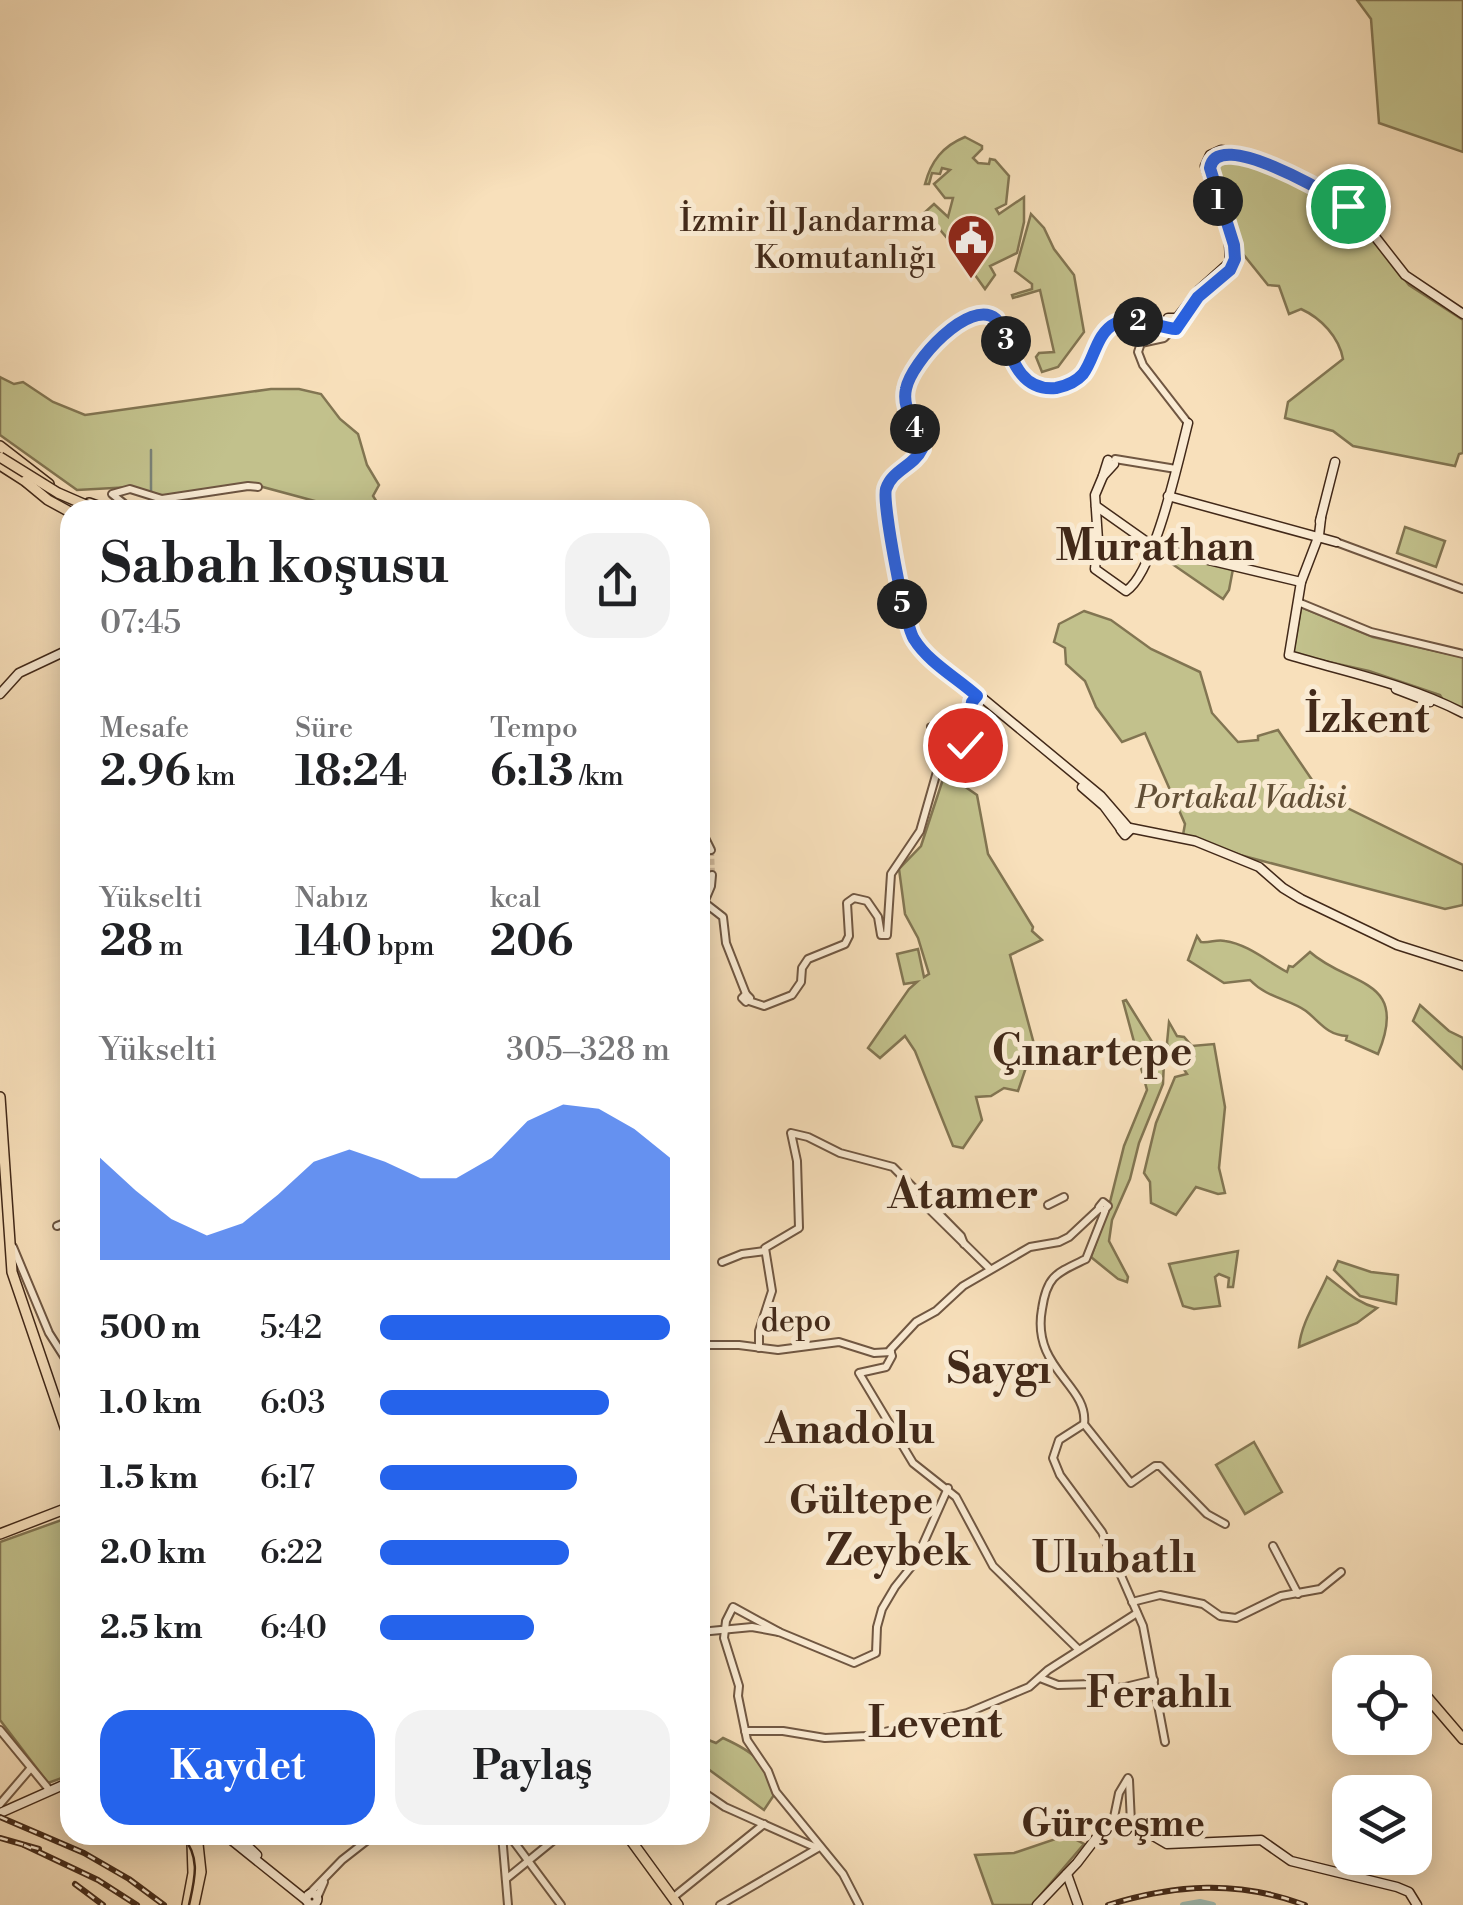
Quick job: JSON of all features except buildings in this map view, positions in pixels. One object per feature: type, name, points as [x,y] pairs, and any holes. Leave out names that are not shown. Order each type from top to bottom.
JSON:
[{"type":"main road","points":[[1172,324],[1230,270],[1234,261],[1234,245],[1210,168],[1214,154],[1256,160],[1348,206],[1403,277],[1445,308],[1463,316]]},
{"type":"main road","points":[[893,552],[882,492],[890,475],[918,448],[903,406],[902,388],[913,365],[944,331],[977,310],[990,311],[1000,320],[1024,375],[1033,382],[1054,385],[1078,373],[1098,335],[1112,320],[1128,316],[1172,324]]},
{"type":"main road","points":[[1023,386],[996,319],[983,313],[946,334],[908,381],[905,396],[922,449],[892,479],[885,497],[899,613],[909,640],[1126,829],[1195,841],[1259,867],[1301,899],[1393,944],[1463,966]]},
{"type":"main road","points":[[1017,370],[1033,385],[1065,386],[1083,374],[1101,337],[1115,324],[1128,320],[1172,324]]},
{"type":"main road","points":[[1115,461],[1096,491],[1095,570],[1120,589],[1130,590],[1154,547],[1188,422]]},
{"type":"main road","points":[[1,458],[37,473],[61,496]]},
{"type":"main road","points":[[1,458],[14,475],[60,508]]},
{"type":"main road","points":[[1,458],[49,484]]},
{"type":"main road","points":[[1,458],[67,500]]},
{"type":"main road","points":[[1,458],[60,508]]},
{"type":"main road","points":[[1335,462],[1317,537],[1301,582],[1285,654],[1288,660],[1366,679],[1463,715]]},
{"type":"main road","points":[[14,475],[70,500]]},
{"type":"main road","points":[[1168,496],[1334,541]]},
{"type":"main road","points":[[1096,506],[1154,547],[1301,582]]},
{"type":"main road","points":[[1321,520],[1334,541]]},
{"type":"main road","points":[[1290,639],[1290,656],[1388,681],[1463,715]]},
{"type":"main road","points":[[0,694],[18,673],[60,654]]},
{"type":"main road","points":[[0,1097],[18,1298],[60,1414]]},
{"type":"main road","points":[[0,1139],[12,1287],[60,1424]]},
{"type":"main road","points":[[0,1536],[60,1515]]},
{"type":"main road","points":[[1432,1699],[1463,1737]]},
{"type":"main road","points":[[0,1809],[60,1783]]},
{"type":"main road","points":[[0,1809],[60,1784]]},
{"type":"main road","points":[[1038,1905],[1066,1881],[1094,1839],[1113,1822],[1131,1823],[1167,1844],[1261,1840],[1291,1861],[1409,1892],[1417,1905]]},
{"type":"main road","points":[[191,1905],[196,1881],[195,1845]]},
{"type":"main road","points":[[245,1845],[314,1900]]},
{"type":"main road","points":[[636,1845],[676,1898]]},
{"type":"main road","points":[[636,1845],[676,1898]]},
{"type":"main road","points":[[1066,1881],[1077,1905]]},
{"type":"street","points":[[1172,324],[1164,338],[1141,343],[1138,352],[1188,422]]},
{"type":"street","points":[[1115,461],[1176,469]]},
{"type":"street","points":[[120,500],[112,494],[130,488],[162,499],[248,486],[258,488]]},
{"type":"street","points":[[1334,541],[1463,590]]},
{"type":"street","points":[[1298,602],[1371,632],[1463,654]]},
{"type":"street","points":[[710,907],[724,917],[726,943],[748,997],[764,1006],[792,996],[808,960],[844,944],[850,936],[847,907],[851,900],[867,901],[878,917],[881,935],[887,935],[891,874],[920,831],[938,768],[931,727],[939,724],[966,744],[976,699]]},
{"type":"street","points":[[710,846],[712,850]]},
{"type":"street","points":[[710,882],[712,875]]},
{"type":"street","points":[[759,1348],[759,1331],[772,1291],[765,1248],[799,1228],[797,1161],[790,1134],[893,1167],[914,1194],[990,1269]]},
{"type":"street","points":[[1048,1205],[1064,1198]]},
{"type":"street","points":[[1078,1649],[993,1566],[956,1497],[913,1463],[859,1373],[886,1367],[891,1351],[916,1322],[936,1311],[963,1286],[1030,1247],[1070,1237],[1104,1207],[1086,1259],[1056,1274],[1047,1285],[1039,1328],[1046,1356],[1080,1402],[1086,1418],[1084,1424],[1059,1440],[1053,1458],[1060,1475],[1102,1532],[1137,1613],[1165,1742]]},
{"type":"street","points":[[11,1247],[48,1333],[60,1351]]},
{"type":"street","points":[[722,1262],[742,1254],[766,1252]]},
{"type":"street","name":"depo","points":[[710,1346],[778,1350],[839,1342],[874,1353],[891,1351]]},
{"type":"street","points":[[1084,1424],[1131,1483],[1160,1466],[1207,1514],[1225,1524]]},
{"type":"street","points":[[860,1905],[848,1880],[776,1792],[768,1771],[746,1740],[740,1686],[724,1629],[732,1607],[779,1632],[854,1663],[876,1653],[882,1609],[915,1562],[948,1488]]},
{"type":"street","points":[[1273,1546],[1298,1594]]},
{"type":"street","points":[[1132,1602],[1160,1595],[1203,1604],[1220,1616],[1236,1618],[1279,1597],[1325,1586],[1342,1572]]},
{"type":"street","points":[[745,1731],[783,1731],[825,1738],[867,1736],[966,1713],[1029,1687],[1078,1649],[1137,1613]]},
{"type":"street","points":[[710,1631],[752,1626],[779,1632]]},
{"type":"street","points":[[1038,1678],[1058,1685],[1121,1688],[1154,1680]]},
{"type":"street","points":[[0,1730],[47,1787]]},
{"type":"street","points":[[0,1809],[30,1769]]},
{"type":"street","points":[[1113,1822],[1119,1793],[1128,1778],[1131,1823]]},
{"type":"street","points":[[710,1797],[818,1847]]},
{"type":"street","points":[[676,1898],[761,1823]]},
{"type":"street","points":[[314,1900],[327,1876],[363,1845]]},
{"type":"street","points":[[505,1845],[508,1905]]},
{"type":"street","points":[[514,1845],[561,1905]]},
{"type":"street","points":[[506,1879],[548,1845]]},
{"type":"street","points":[[720,1905],[818,1847]]},
{"type":"green space","points":[[1357,0],[1463,0],[1463,152],[1379,123],[1371,19]]},
{"type":"green space","points":[[965,137],[982,146],[973,158],[978,163],[995,160],[1009,176],[1006,204],[996,209],[999,214],[1024,197],[1024,222],[1017,253],[990,266],[995,275],[985,289],[970,268],[988,253],[985,237],[966,236],[958,241],[962,247],[958,251],[925,212],[934,204],[948,217],[953,198],[945,198],[934,184],[950,170],[942,168],[940,174],[932,173],[929,184],[925,184],[939,155]]},
{"type":"green space","points":[[1220,156],[1270,167],[1339,202],[1352,211],[1409,285],[1463,320],[1463,453],[1455,466],[1353,446],[1333,431],[1285,418],[1288,402],[1343,359],[1328,329],[1301,309],[1289,314],[1279,286],[1268,285],[1239,249],[1213,167]]},
{"type":"green space","points":[[1031,214],[1074,275],[1084,332],[1058,367],[1042,372],[1036,357],[1039,353],[1054,352],[1040,290],[1013,298],[1012,295],[1032,289],[1032,284],[1015,271]]},
{"type":"green space","points":[[0,377],[14,384],[23,382],[53,402],[85,415],[271,389],[299,389],[321,394],[340,419],[358,434],[367,465],[379,485],[373,496],[376,500],[311,500],[248,483],[166,497],[132,487],[77,490],[0,435]]},
{"type":"green space","points":[[1405,527],[1445,541],[1436,567],[1397,553]]},
{"type":"green space","points":[[1159,551],[1233,569],[1229,590],[1223,599]]},
{"type":"green space","points":[[1301,607],[1373,637],[1463,657],[1463,711],[1440,695],[1369,671],[1293,654]]},
{"type":"green space","name":"Portakal Vadisi","points":[[1084,611],[1111,620],[1151,649],[1200,672],[1212,713],[1238,742],[1258,740],[1258,736],[1278,730],[1323,796],[1463,865],[1463,905],[1445,909],[1240,855],[1183,835],[1185,824],[1145,733],[1122,742],[1096,707],[1085,681],[1066,664],[1065,648],[1054,642],[1059,624]]},
{"type":"green space","points":[[945,773],[977,795],[988,854],[1032,931],[1042,940],[1010,955],[1034,1044],[1018,1091],[1004,1088],[991,1096],[976,1097],[982,1120],[963,1148],[953,1146],[915,1051],[905,1036],[880,1058],[868,1048],[917,982],[904,984],[897,954],[918,949],[924,977],[929,974],[918,938],[905,914],[899,869],[921,846]]},
{"type":"green space","points":[[1197,936],[1201,942],[1222,941],[1241,946],[1287,972],[1289,966],[1293,967],[1310,952],[1371,987],[1381,997],[1386,1011],[1386,1029],[1378,1054],[1346,1040],[1347,1036],[1329,1031],[1306,1011],[1250,980],[1224,983],[1188,960]]},
{"type":"green space","points":[[1126,1000],[1164,1061],[1163,1084],[1112,1220],[1109,1241],[1127,1282],[1091,1257],[1124,1146],[1147,1090],[1123,1001]]},
{"type":"green space","points":[[1420,1005],[1463,1038],[1463,1069],[1413,1021]]},
{"type":"green space","points":[[1169,1022],[1177,1036],[1184,1037],[1192,1046],[1214,1044],[1225,1107],[1219,1168],[1225,1193],[1196,1187],[1176,1215],[1151,1203],[1150,1182],[1144,1173],[1156,1123],[1175,1077],[1187,1074],[1183,1068],[1188,1062],[1185,1057],[1175,1064],[1167,1043]]},
{"type":"green space","points":[[1238,1251],[1233,1287],[1228,1287],[1229,1278],[1219,1274],[1215,1277],[1220,1306],[1183,1306],[1169,1264]]},
{"type":"green space","points":[[1338,1261],[1371,1272],[1398,1275],[1396,1304],[1360,1296],[1334,1270]]},
{"type":"green space","points":[[1327,1277],[1356,1299],[1377,1308],[1357,1323],[1299,1347],[1306,1320]]},
{"type":"green space","points":[[1254,1442],[1282,1492],[1245,1514],[1216,1465]]},
{"type":"green space","points":[[60,1521],[60,1779],[48,1783],[0,1720],[0,1542]]},
{"type":"green space","points":[[723,1738],[756,1758],[776,1792],[764,1810],[710,1770],[710,1741],[716,1743]]},
{"type":"green space","points":[[1067,1835],[1084,1844],[1032,1905],[993,1905],[975,1855],[1014,1853]]},
{"type":"waterway","points":[[151,450],[151,493]]},
{"type":"waterway","points":[[1183,1905],[1213,1905]]},
{"type":"tunnel","points":[[711,850],[712,875]]},
{"type":"tram line","points":[[188,1845],[194,1860],[189,1905]]},
{"type":"railway","points":[[0,1817],[60,1843]]},
{"type":"railway","points":[[0,1838],[39,1849]]},
{"type":"railway","points":[[24,1845],[98,1880],[137,1905]]},
{"type":"railway","points":[[65,1845],[129,1879],[164,1905]]},
{"type":"railway","points":[[75,1884],[103,1905]]},
{"type":"railway","points":[[1108,1905],[1158,1893],[1207,1888],[1256,1892],[1305,1905]]},
{"type":"place","name":"İzmir İl Jandarma Komutanlığı","points":[[971,280]]},
{"type":"district","name":"Murathan","points":[[1155,545]]},
{"type":"district","name":"İzkent","points":[[1367,717]]},
{"type":"district","name":"Çınartepe","points":[[1092,1050]]},
{"type":"district","name":"Atamer","points":[[963,1193]]},
{"type":"district","name":"Saygı","points":[[999,1368]]},
{"type":"district","name":"Anadolu","points":[[850,1428]]},
{"type":"district","name":"Gültepe","points":[[861,1500]]},
{"type":"district","name":"Zeybek","points":[[898,1550]]},
{"type":"district","name":"Ulubatlı","points":[[1114,1557]]},
{"type":"district","name":"Ferahlı","points":[[1159,1692]]},
{"type":"district","name":"Levent","points":[[935,1722]]},
{"type":"district","name":"Gürçeşme","points":[[1113,1823]]},
{"type":"route","points":[[965,745],[972,702],[977,696],[923,651],[909,631],[885,501],[892,479],[922,449],[905,396],[918,364],[940,338],[980,313],[989,314],[996,319],[1025,381],[1056,388],[1080,377],[1101,337],[1118,322],[1130,320],[1176,329],[1198,297],[1230,270],[1234,261],[1234,245],[1210,168],[1218,154],[1256,160],[1348,206]]}]
